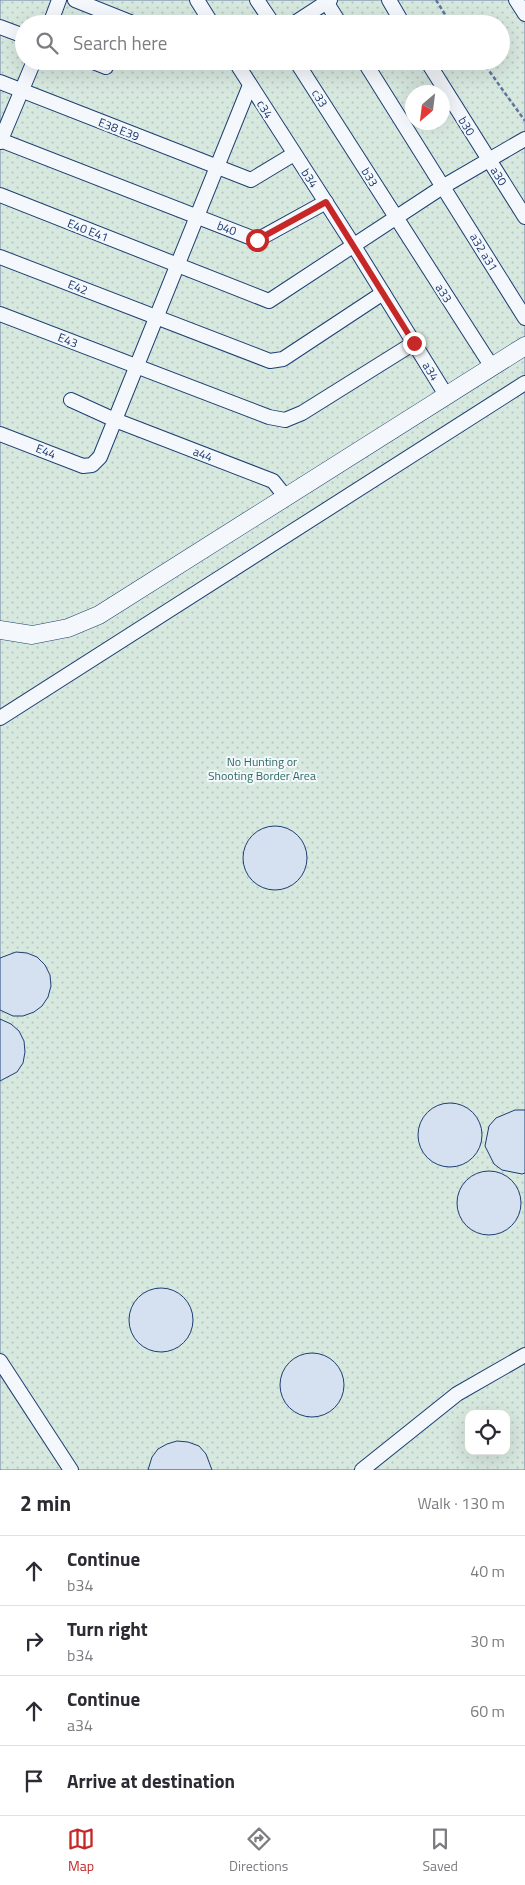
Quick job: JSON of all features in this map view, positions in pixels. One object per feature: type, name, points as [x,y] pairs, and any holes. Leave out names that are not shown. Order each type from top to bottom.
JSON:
[{"type":"main road","points":[[0,630],[32,635],[68,628],[98,615],[525,346]]},
{"type":"street","points":[[54,15],[60,0]]},
{"type":"street","points":[[75,0],[113,15]]},
{"type":"street","points":[[197,0],[206,15]]},
{"type":"street","points":[[257,0],[266,15]]},
{"type":"street","points":[[389,0],[398,15]]},
{"type":"street","points":[[306,15],[327,1],[335,15]]},
{"type":"street","points":[[0,27],[15,33]]},
{"type":"street","points":[[0,140],[30,70]]},
{"type":"street","name":"c34","points":[[240,70],[294,154]]},
{"type":"street","name":"c33","points":[[302,70],[343,135]]},
{"type":"street","name":"a32 a31","points":[[370,70],[525,318]]},
{"type":"street","name":"b30","points":[[433,70],[488,160]]},
{"type":"street","name":"E38 E39","points":[[0,82],[251,180],[294,154]]},
{"type":"street","points":[[114,420],[250,85]]},
{"type":"street","name":"b33","points":[[343,135],[396,218]]},
{"type":"street","points":[[354,246],[444,186],[525,139]]},
{"type":"street","name":"b40","points":[[0,140],[257,240]]},
{"type":"street","name":"b34","points":[[294,154],[354,246]]},
{"type":"street","name":"a30","points":[[488,160],[525,217]]},
{"type":"street","name":"E40 E41","points":[[0,195],[269,301],[354,246]]},
{"type":"street","name":"b34","points":[[257,240],[326,202]]},
{"type":"street","name":"a33","points":[[396,218],[492,367]]},
{"type":"street","name":"a34","points":[[354,246],[446,395]]},
{"type":"street","name":"E42","points":[[0,256],[270,361],[283,358],[383,294]]},
{"type":"street","name":"E43","points":[[0,314],[269,417],[285,420],[302,413],[414,343]]},
{"type":"street","points":[[0,718],[525,383]]},
{"type":"street","name":"a44","points":[[71,400],[114,420],[273,481],[285,496]]},
{"type":"street","name":"E44","points":[[0,434],[83,466],[92,465],[100,457],[114,420]]},
{"type":"street","points":[[362,1470],[457,1394],[525,1355]]},
{"type":"street","points":[[0,1361],[71,1470]]},
{"type":"path","points":[[436,0],[445,15]]},
{"type":"path","points":[[489,70],[525,120]]},
{"type":"green space","name":"No Hunting or Shooting Border Area","points":[[0,0],[525,0],[525,1470],[0,1470]]},
{"type":"building","points":[[275,826],[287,828],[298,835],[305,846],[307,858],[305,870],[298,881],[287,888],[275,890],[263,888],[252,881],[245,870],[243,858],[245,846],[252,835],[263,828]]},
{"type":"building","points":[[16,952],[27,953],[37,957],[45,965],[50,975],[51,986],[48,997],[42,1006],[34,1012],[23,1016],[13,1016],[0,1010],[0,958]]},
{"type":"building","points":[[0,1019],[11,1024],[19,1031],[24,1041],[25,1052],[23,1063],[17,1072],[0,1081]]},
{"type":"building","points":[[450,1103],[462,1105],[473,1112],[480,1123],[482,1135],[480,1147],[473,1158],[462,1165],[450,1167],[438,1165],[427,1158],[420,1147],[418,1135],[420,1123],[427,1112],[438,1105]]},
{"type":"building","points":[[515,1110],[525,1110],[525,1173],[522,1174],[502,1170],[494,1164],[485,1146],[489,1126],[496,1118]]},
{"type":"building","points":[[489,1171],[501,1173],[512,1180],[519,1191],[521,1203],[519,1215],[512,1226],[501,1233],[489,1235],[477,1233],[466,1226],[459,1215],[457,1203],[459,1191],[466,1180],[477,1173]]},
{"type":"building","points":[[161,1288],[173,1290],[184,1297],[191,1308],[193,1320],[191,1332],[184,1343],[173,1350],[161,1352],[149,1350],[138,1343],[131,1332],[129,1320],[131,1308],[138,1297],[149,1290]]},
{"type":"building","points":[[312,1353],[324,1355],[335,1362],[342,1373],[344,1385],[342,1397],[335,1408],[324,1415],[312,1417],[300,1415],[289,1408],[282,1397],[280,1385],[282,1373],[289,1362],[300,1355]]},
{"type":"building","points":[[177,1441],[199,1446],[206,1454],[212,1470],[148,1470],[152,1457],[158,1449]]},
{"type":"route","points":[[257,240],[326,202],[414,343]]}]
